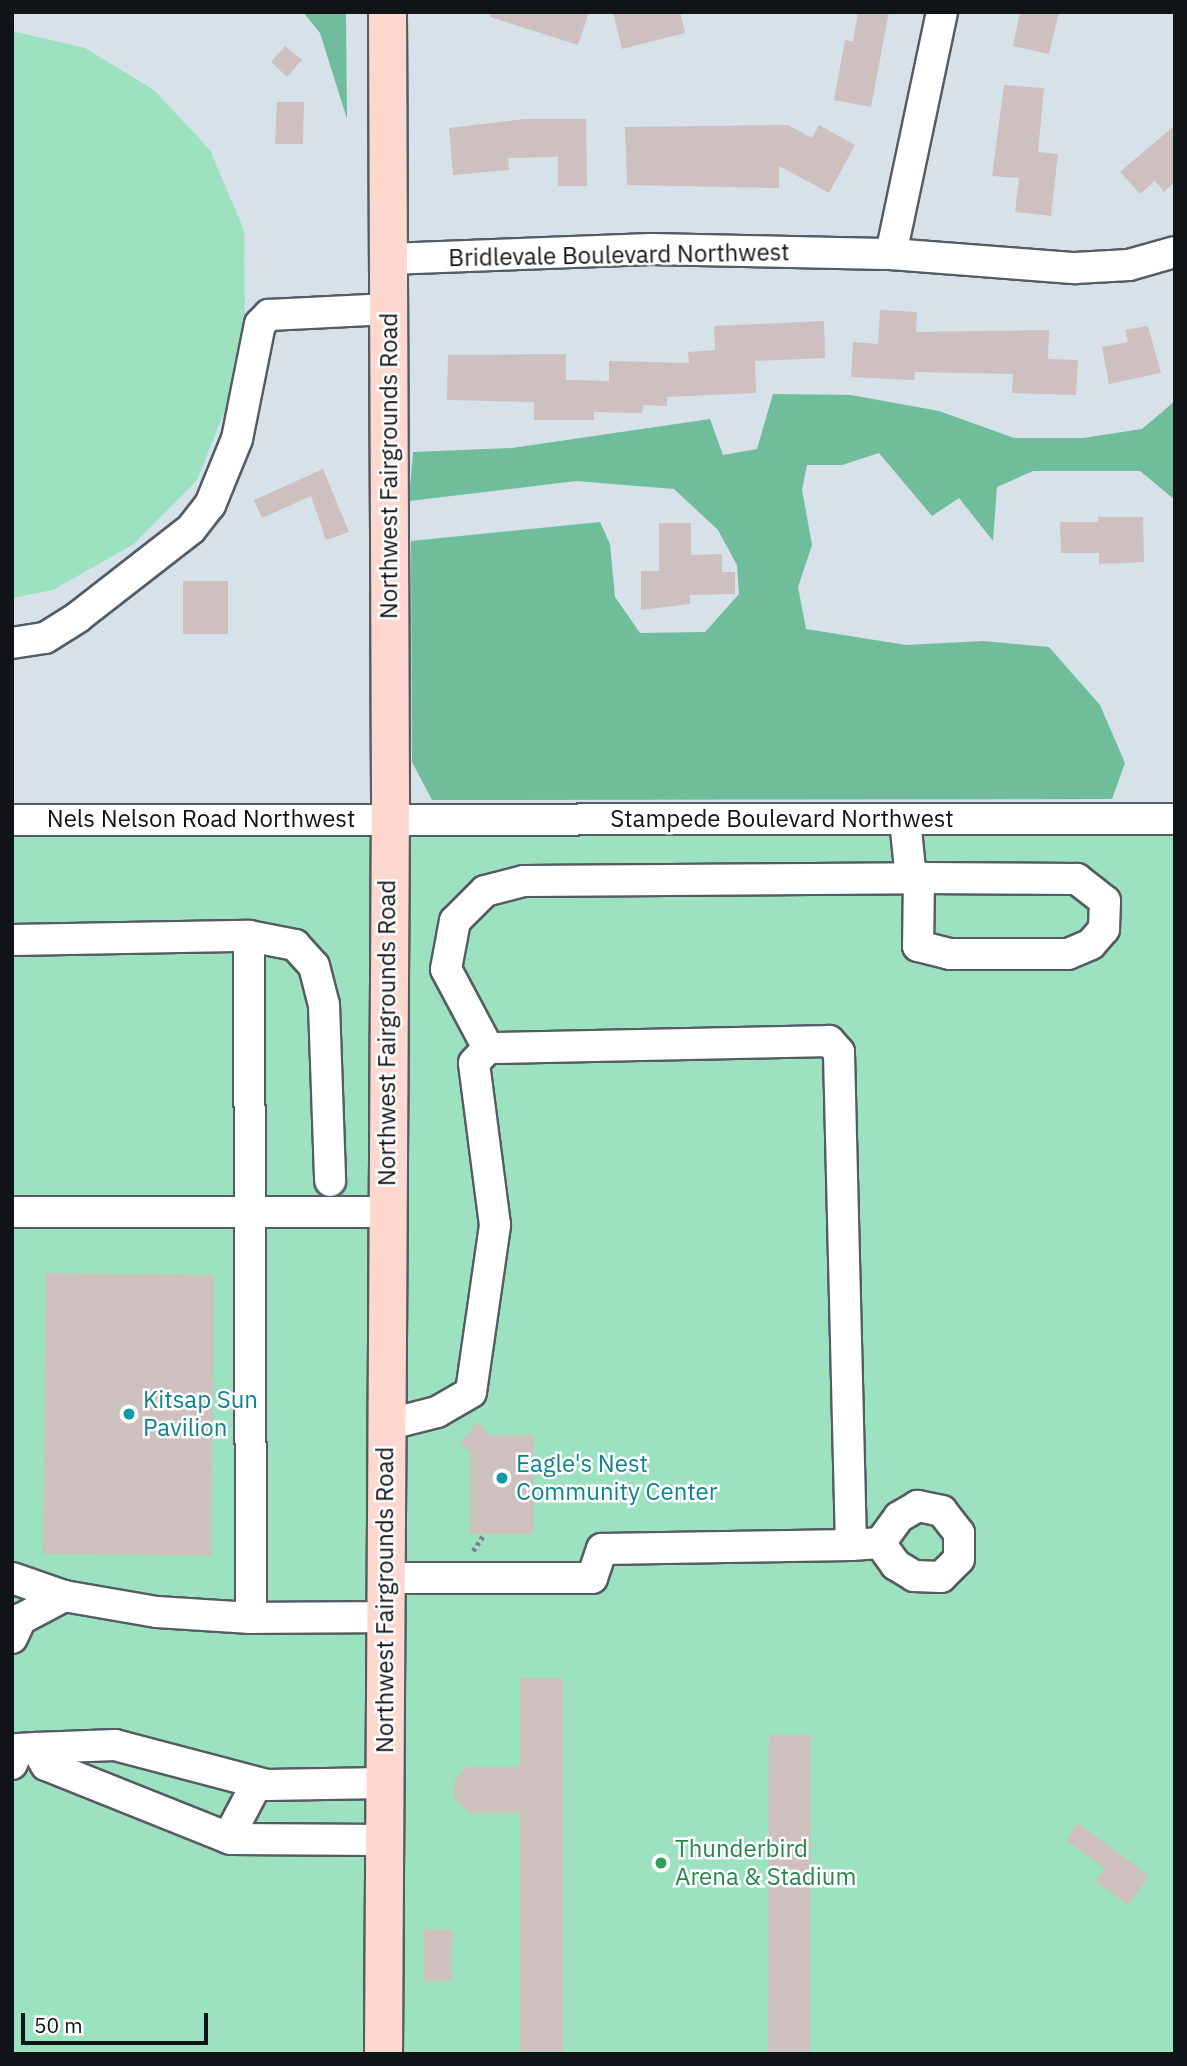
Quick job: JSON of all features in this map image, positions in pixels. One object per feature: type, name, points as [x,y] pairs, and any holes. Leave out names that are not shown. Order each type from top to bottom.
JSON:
[{"type":"main road","name":"Northwest Fairgrounds Road","points":[[383,2054],[389,817],[387,12]]},
{"type":"street","points":[[891,254],[942,12]]},
{"type":"street","name":"Bridlevale Boulevard Northwest","points":[[389,259],[651,249],[891,254],[1075,268],[1129,265],[1175,252]]},
{"type":"street","points":[[12,643],[45,638],[78,617],[191,529],[210,505],[237,439],[260,324],[289,311],[389,309]]},
{"type":"street","name":"Stampede Boulevard Northwest","points":[[389,817],[1175,819]]},
{"type":"street","name":"Nels Nelson Road Northwest","points":[[12,820],[389,817]]},
{"type":"street","points":[[488,1048],[446,969],[455,921],[485,891],[524,881],[919,878],[1077,879],[1105,901],[1104,929],[1091,944],[1069,954],[949,954],[918,946],[919,878],[909,869],[905,820]]},
{"type":"street","points":[[249,936],[251,1618]]},
{"type":"street","points":[[12,940],[249,936],[295,945],[314,966],[324,1005],[330,1181]]},
{"type":"street","points":[[386,1425],[437,1412],[471,1392],[495,1225],[474,1063],[488,1048],[829,1041],[839,1052],[851,1545]]},
{"type":"street","points":[[12,1212],[387,1212]]},
{"type":"street","points":[[385,1578],[593,1578],[602,1549],[880,1543]]},
{"type":"street","points":[[12,1578],[64,1596],[157,1612],[251,1618],[385,1617]]},
{"type":"street","points":[[12,1638],[21,1619],[64,1596]]},
{"type":"street","points":[[19,1750],[115,1745],[257,1783],[384,1783]]},
{"type":"street","points":[[19,1750],[46,1765],[228,1838],[384,1840]]},
{"type":"street","points":[[228,1838],[257,1783]]},
{"type":"green space","points":[[303,12],[346,12],[347,119],[320,33]]},
{"type":"green space","points":[[12,31],[85,48],[154,90],[210,150],[244,230],[245,328],[224,413],[197,480],[134,544],[53,590],[12,598]]},
{"type":"green space","points":[[773,394],[851,395],[939,411],[1014,438],[1083,438],[1142,429],[1175,401],[1175,500],[1140,471],[1033,471],[997,487],[993,541],[959,498],[932,516],[879,453],[842,465],[807,465],[802,490],[812,545],[798,587],[806,629],[906,645],[983,641],[1049,647],[1100,705],[1125,763],[1112,799],[432,800],[412,762],[411,541],[600,522],[610,544],[615,597],[640,633],[705,632],[739,594],[737,565],[718,530],[674,489],[576,481],[409,501],[413,452],[512,448],[710,419],[723,455],[757,449]]},
{"type":"green space","points":[[1175,819],[1175,2054],[12,2054],[12,820]]},
{"type":"building","points":[[490,12],[589,12],[578,45],[490,17]]},
{"type":"building","points":[[613,12],[680,12],[685,33],[622,49]]},
{"type":"building","points":[[858,12],[889,12],[871,107],[834,100],[845,40],[853,42]]},
{"type":"building","points":[[1020,12],[1059,12],[1049,54],[1013,46]]},
{"type":"building","points":[[285,46],[302,60],[287,77],[271,62]]},
{"type":"building","points":[[1004,85],[1044,88],[1038,152],[1058,154],[1051,216],[1015,212],[1019,178],[992,176]]},
{"type":"building","points":[[277,102],[304,102],[303,144],[275,144]]},
{"type":"building","points":[[524,119],[586,119],[587,186],[558,186],[558,157],[508,158],[509,170],[453,175],[449,128]]},
{"type":"building","points":[[788,125],[812,138],[819,125],[855,145],[829,193],[779,166],[779,188],[627,185],[625,127]]},
{"type":"building","points":[[1175,125],[1175,182],[1164,192],[1155,181],[1140,194],[1120,172]]},
{"type":"building","points":[[880,310],[917,312],[916,332],[1049,330],[1048,359],[1078,360],[1076,395],[1012,393],[1013,374],[915,372],[914,380],[851,377],[853,342],[878,344]]},
{"type":"building","points":[[824,321],[825,358],[755,361],[756,393],[667,397],[667,406],[643,405],[642,413],[594,412],[594,420],[534,420],[534,402],[447,400],[448,355],[566,354],[566,380],[609,381],[609,361],[689,363],[688,352],[715,350],[714,326]]},
{"type":"building","points":[[1148,326],[1161,373],[1109,384],[1102,347],[1128,342],[1125,330]]},
{"type":"building","points":[[323,469],[349,532],[326,540],[311,496],[262,518],[254,500]]},
{"type":"building","points":[[1098,517],[1143,517],[1144,562],[1099,564],[1099,553],[1061,553],[1060,522],[1098,522]]},
{"type":"building","points":[[659,523],[691,523],[691,555],[722,554],[722,572],[735,572],[735,594],[690,595],[690,604],[641,610],[641,571],[659,571]]},
{"type":"building","points":[[183,581],[228,581],[228,634],[183,634]]},
{"type":"building","name":"Kitsap Sun Pavilion","points":[[46,1273],[214,1275],[211,1556],[43,1554]]},
{"type":"building","name":"Eagle's Nest Community Center","points":[[477,1422],[490,1435],[534,1435],[533,1534],[470,1534],[470,1452],[460,1443]]},
{"type":"building","points":[[520,1678],[563,1678],[563,2051],[520,2051],[520,1813],[470,1813],[454,1798],[454,1781],[466,1767],[520,1767]]},
{"type":"building","points":[[769,1735],[811,1735],[810,2052],[768,2052]]},
{"type":"building","points":[[1078,1823],[1149,1876],[1128,1905],[1095,1881],[1105,1869],[1066,1840]]},
{"type":"building","points":[[424,1929],[452,1930],[451,1981],[423,1981]]},
{"type":"place","name":"Kitsap Sun Pavilion","points":[[129,1414]]},
{"type":"place","name":"Eagle's Nest Community Center","points":[[502,1478]]},
{"type":"place","name":"Thunderbird Arena & Stadium","points":[[661,1863]]}]
